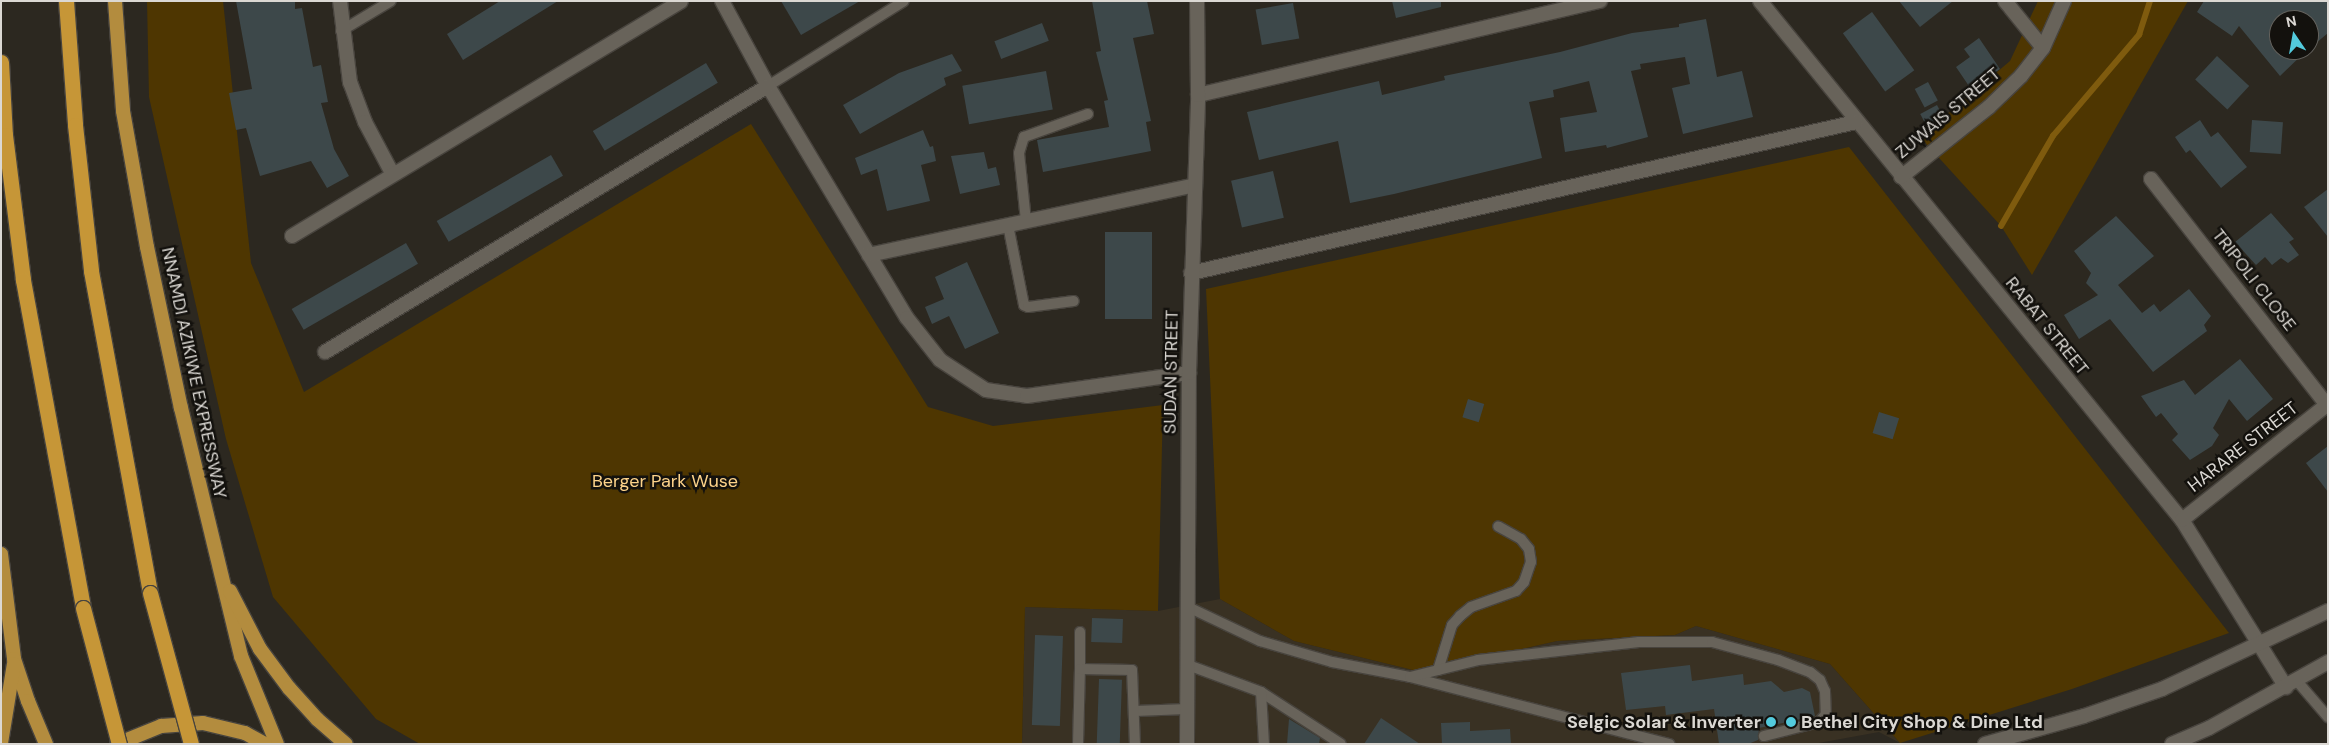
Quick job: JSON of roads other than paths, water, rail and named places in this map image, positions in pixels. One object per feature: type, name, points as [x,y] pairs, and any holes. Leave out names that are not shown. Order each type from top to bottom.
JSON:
[{"type":"highway","points":[[66,1],[74,125],[91,271],[150,593],[191,744]]},
{"type":"highway","name":"NNAMDI AZIKIWE EXPRESSWAY","points":[[115,1],[123,111],[147,247],[218,566],[241,656],[277,744]]},
{"type":"highway","points":[[1,62],[6,135],[23,280],[83,608],[118,744],[161,726],[203,723],[245,732],[265,744]]},
{"type":"highway","points":[[1,554],[14,658],[28,701],[46,744]]},
{"type":"highway","points":[[218,566],[260,648],[295,694],[346,744]]},
{"type":"highway","points":[[1,744],[14,658]]},
{"type":"street","points":[[340,1],[341,31],[350,82],[364,122],[392,173]]},
{"type":"street","points":[[292,236],[392,173],[681,1]]},
{"type":"street","points":[[722,1],[768,86],[907,318],[940,360],[986,390],[1027,396],[1189,374]]},
{"type":"street","name":"SUDAN STREET","points":[[1187,744],[1189,374],[1198,95],[1197,1]]},
{"type":"street","points":[[1198,95],[1600,1]]},
{"type":"street","name":"RABAT STREET","points":[[1760,1],[1856,122],[2182,520],[2257,642],[2291,684]]},
{"type":"street","points":[[2005,1],[2043,48]]},
{"type":"street","name":"ZUWAIS STREET","points":[[1901,177],[1989,107],[2021,76],[2043,48],[2064,1]]},
{"type":"street","points":[[325,352],[768,86]]},
{"type":"street","points":[[1191,274],[1856,122]]},
{"type":"street","name":"TRIPOLI CLOSE","points":[[2151,179],[2327,404]]},
{"type":"street","points":[[869,255],[1195,185]]},
{"type":"street","name":"HARARE STREET","points":[[2182,520],[2327,404]]},
{"type":"street","points":[[1985,744],[2084,716],[2162,689],[2257,642],[2328,611]]},
{"type":"street","points":[[2172,744],[2209,728],[2328,662]]},
{"type":"lane","points":[[341,31],[391,1]]},
{"type":"lane","points":[[768,86],[904,1]]},
{"type":"lane","points":[[1026,221],[1019,153],[1024,137],[1088,114]]},
{"type":"lane","points":[[1008,225],[1024,304],[1028,307],[1074,301]]},
{"type":"lane","points":[[1438,670],[1452,625],[1460,616],[1471,607],[1516,591],[1524,582],[1530,562],[1529,549],[1521,539],[1498,526]]},
{"type":"lane","points":[[1188,607],[1260,640],[1332,662],[1410,677],[1669,744]]},
{"type":"lane","points":[[1078,744],[1080,632]]},
{"type":"lane","points":[[1410,677],[1478,660],[1639,642],[1712,642],[1778,660],[1810,672],[1820,680],[1825,692],[1826,714],[1819,722],[1764,736]]},
{"type":"lane","points":[[1188,665],[1261,692],[1341,744]]},
{"type":"lane","points":[[1080,669],[1132,670],[1135,744]]},
{"type":"lane","points":[[2291,684],[2328,717]]},
{"type":"lane","points":[[1261,692],[1264,744]]},
{"type":"lane","points":[[1135,711],[1187,709]]},
{"type":"waterway","points":[[2001,226],[2053,136],[2139,35],[2150,1]]},
{"type":"place","name":"Selgic Solar & Inverter","points":[[1771,722]]},
{"type":"place","name":"Bethel City Shop & Dine Ltd","points":[[1791,722]]},
{"type":"park label","name":"Berger Park Wuse","points":[[665,481]]}]
